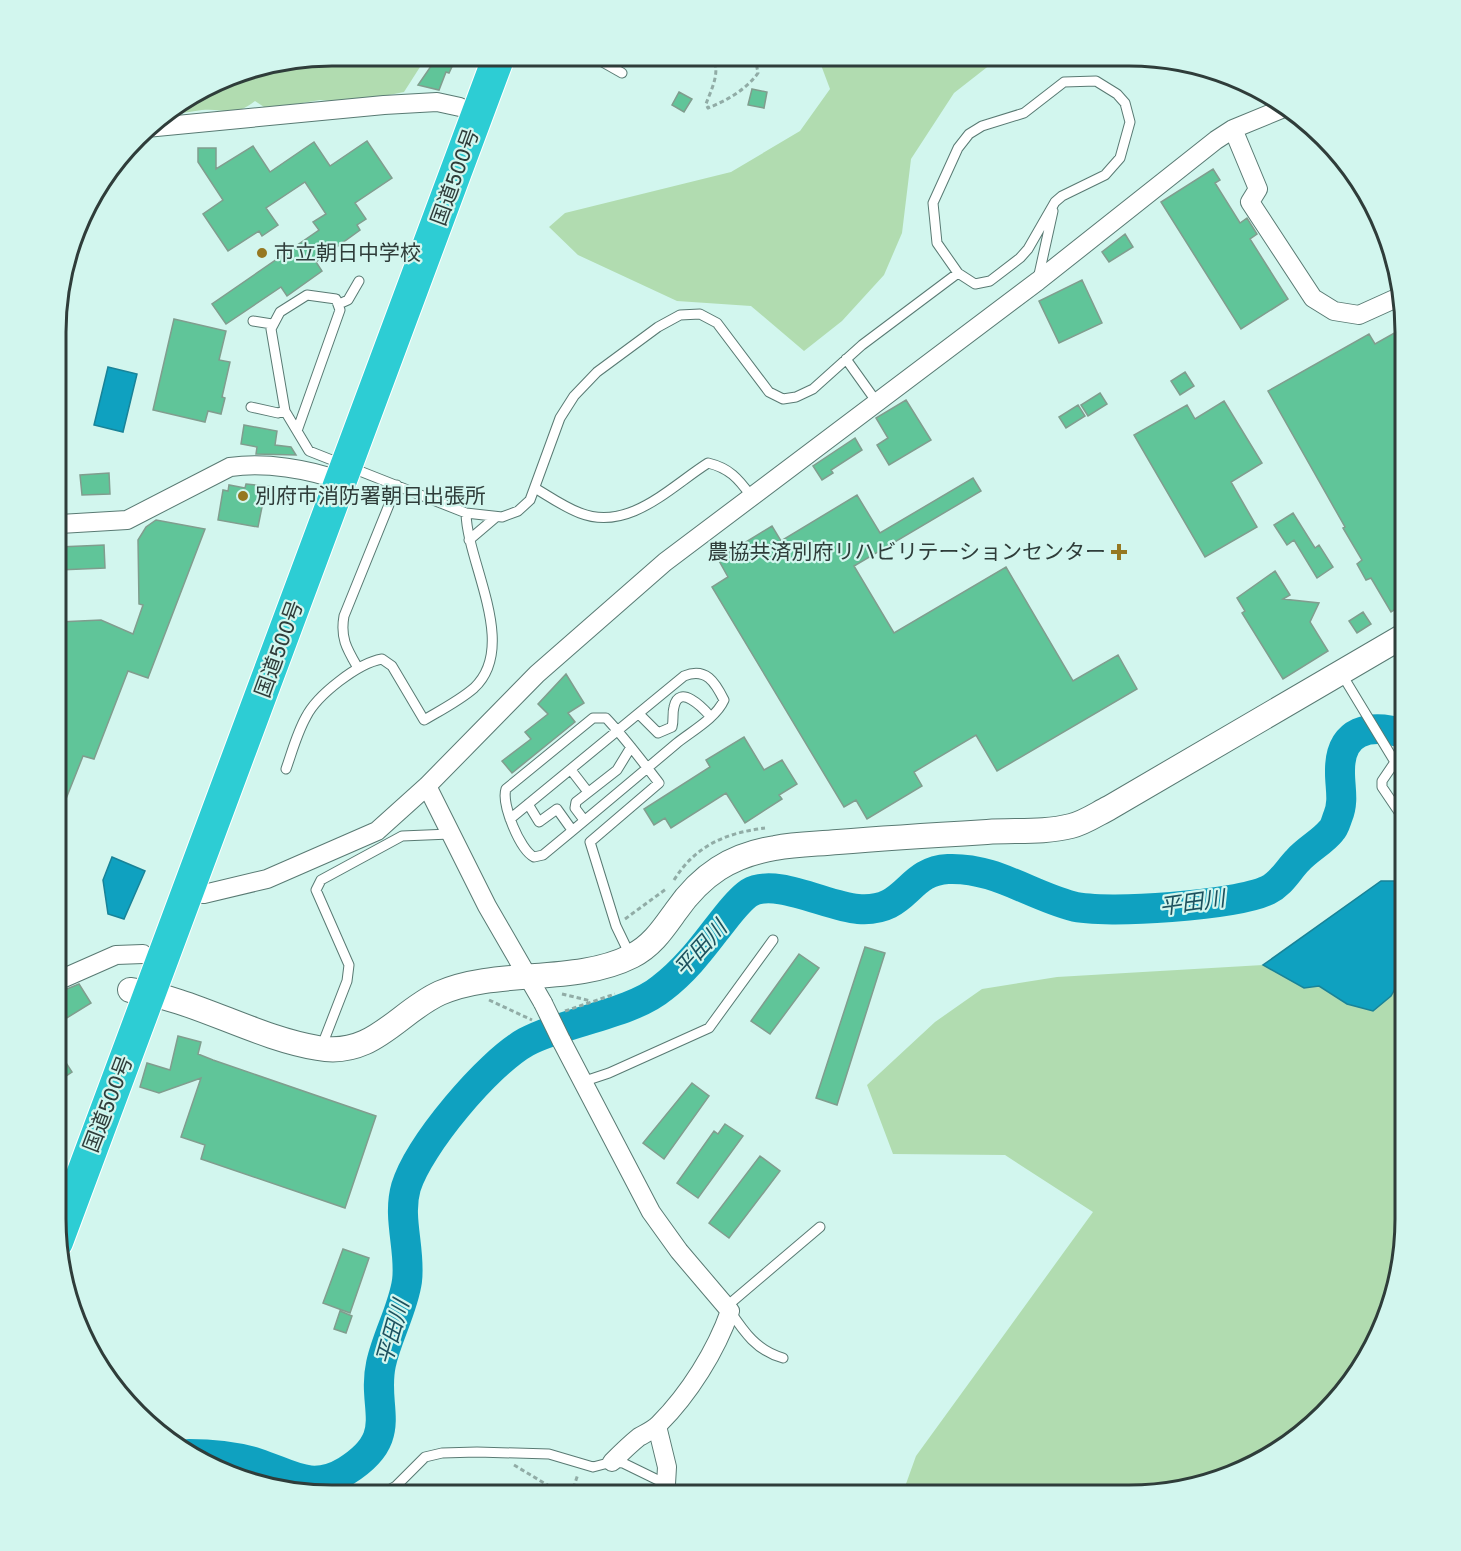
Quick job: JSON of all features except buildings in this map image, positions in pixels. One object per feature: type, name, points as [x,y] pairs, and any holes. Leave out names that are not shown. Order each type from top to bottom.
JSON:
[{"type":"highway","name":"国道500号","points":[[66,1165],[140,991],[188,893],[475,66]]},
{"type":"highway","name":"国道500号","points":[[66,1215],[140,991],[143,954],[495,66]]},
{"type":"street","points":[[164,126],[384,105],[437,102],[460,107]]},
{"type":"street","points":[[188,893],[204,894],[267,879],[347,846],[390,822],[489,721],[586,629],[665,561],[1038,281],[1216,140],[1233,129],[1277,111]]},
{"type":"street","points":[[1233,129],[1258,189],[1250,202],[1313,298],[1334,310],[1359,315],[1393,300]]},
{"type":"street","points":[[66,524],[127,520],[230,467],[243,465],[335,469]]},
{"type":"street","points":[[140,991],[238,1025],[321,1048],[340,1049],[384,1034],[438,994],[461,986],[594,967],[631,957],[657,937],[700,881],[727,861],[775,848],[930,835],[1035,832],[1073,825],[1343,676],[1395,642]]},
{"type":"street","points":[[427,786],[487,906],[530,977],[582,1082],[651,1212],[678,1251],[728,1308],[723,1331],[705,1363],[657,1426],[629,1445],[612,1462]]},
{"type":"street","points":[[66,977],[116,955],[143,954]]},
{"type":"street","points":[[657,1426],[667,1467],[669,1485]]},
{"type":"lane","points":[[610,66],[622,73]]},
{"type":"lane","points":[[1071,81],[1096,81],[1118,94],[1128,110],[1130,122],[1124,151],[1105,175],[1068,191],[1055,202],[1028,249],[1010,266],[983,284],[968,282],[958,273],[937,243],[933,210],[938,188],[958,148],[976,129],[1024,113],[1060,84],[1071,81]]},
{"type":"lane","points":[[1038,281],[1055,202]]},
{"type":"lane","points":[[297,431],[340,310],[336,299],[326,296],[307,295],[280,312],[272,324],[285,411],[297,431],[309,451],[335,469],[397,485],[466,513],[496,517],[518,512],[530,500],[560,418],[574,396],[597,372],[658,327],[680,315],[700,314],[717,323],[769,392],[783,399],[796,397],[813,389],[846,359],[958,273]]},
{"type":"lane","points":[[339,304],[348,300],[359,281]]},
{"type":"lane","points":[[253,321],[272,324]]},
{"type":"lane","points":[[846,359],[876,401]]},
{"type":"lane","points":[[251,407],[278,413],[285,411]]},
{"type":"lane","points":[[535,488],[581,513],[599,517],[630,513],[654,502],[708,463],[724,467],[737,477],[750,496]]},
{"type":"lane","points":[[358,668],[343,643],[341,633],[344,616],[397,485]]},
{"type":"lane","points":[[286,770],[311,707],[358,668],[370,661],[382,659],[392,666],[424,720],[475,687],[487,672],[492,652],[488,613],[466,531],[466,513]]},
{"type":"lane","points":[[469,540],[496,517]]},
{"type":"lane","points":[[510,819],[572,770],[619,731],[684,676],[696,671],[707,675],[724,700],[710,716],[648,768],[584,820],[543,855],[534,857],[527,853],[510,819],[503,797],[506,789],[593,718],[606,718],[619,731],[648,768],[659,783],[590,842],[616,926],[631,957]]},
{"type":"lane","points":[[1343,676],[1395,761]]},
{"type":"lane","points":[[639,714],[658,733],[672,727],[674,706],[683,697],[690,697],[710,716]]},
{"type":"lane","points":[[584,820],[575,808],[576,802],[617,770],[631,747]]},
{"type":"lane","points":[[1393,758],[1382,781],[1382,787],[1395,806]]},
{"type":"lane","points":[[572,770],[588,792]]},
{"type":"lane","points":[[528,804],[539,822],[557,809],[572,830]]},
{"type":"lane","points":[[321,1048],[347,981],[349,965],[316,890],[321,880],[402,836],[450,834]]},
{"type":"lane","points":[[582,1082],[609,1074],[709,1028],[773,940]]},
{"type":"lane","points":[[783,1358],[757,1345],[728,1308],[820,1227]]},
{"type":"lane","points":[[397,1485],[425,1458],[442,1453],[503,1453],[549,1454],[593,1467],[612,1462],[623,1463],[660,1485]]},
{"type":"path","points":[[715,66],[716,71],[706,104],[708,108],[730,97],[755,78],[758,73],[757,66]]},
{"type":"path","points":[[560,994],[593,1001]]},
{"type":"path","points":[[503,1453],[521,1471],[546,1485]]},
{"type":"path","points":[[575,1485],[582,1464]]},
{"type":"green space","points":[[332,66],[421,66],[404,92],[349,103],[320,100],[267,109],[255,101],[235,111],[202,110],[181,113],[230,86],[280,71]]},
{"type":"green space","points":[[821,66],[988,66],[954,93],[911,159],[902,233],[884,275],[842,321],[804,351],[751,306],[677,301],[578,255],[549,227],[565,213],[731,172],[800,131],[830,89]]},
{"type":"green space","points":[[1263,965],[1304,988],[1319,986],[1347,1004],[1395,982],[1395,1219],[1393,1254],[1381,1305],[1368,1337],[1350,1367],[1317,1407],[1277,1440],[1231,1465],[1198,1476],[1164,1483],[906,1485],[916,1456],[1093,1212],[1005,1155],[893,1154],[867,1085],[935,1022],[982,989],[1057,977]]},
{"type":"water","points":[[108,367],[137,374],[123,432],[94,425]]},
{"type":"water","points":[[112,857],[145,871],[124,919],[108,914],[103,880]]},
{"type":"water","points":[[1381,881],[1395,881],[1395,989],[1391,996],[1373,1011],[1347,1004],[1319,986],[1304,988],[1263,965]]},
{"type":"waterway","name":"平田川","points":[[209,1455],[257,1463],[311,1481],[334,1477],[363,1458],[374,1446],[379,1434],[381,1364],[407,1281],[408,1269],[403,1222],[406,1187],[413,1170],[440,1128],[475,1086],[510,1053],[526,1042],[558,1029],[633,1005],[670,982],[703,947],[735,906],[749,893],[773,888],[846,907],[874,909],[897,899],[923,877],[934,871],[948,869],[981,872],[1056,901],[1089,909],[1171,907],[1252,895],[1268,890],[1277,884],[1302,856],[1334,828],[1341,805],[1341,758],[1351,738],[1369,730],[1395,732]]},
{"type":"place","name":"市立朝日中学校","points":[[262,253]]},
{"type":"place","name":"別府市消防署朝日出張所","points":[[243,496]]},
{"type":"place","name":"農協共済別府リハビリテーションセンター","points":[[1119,552]]}]
